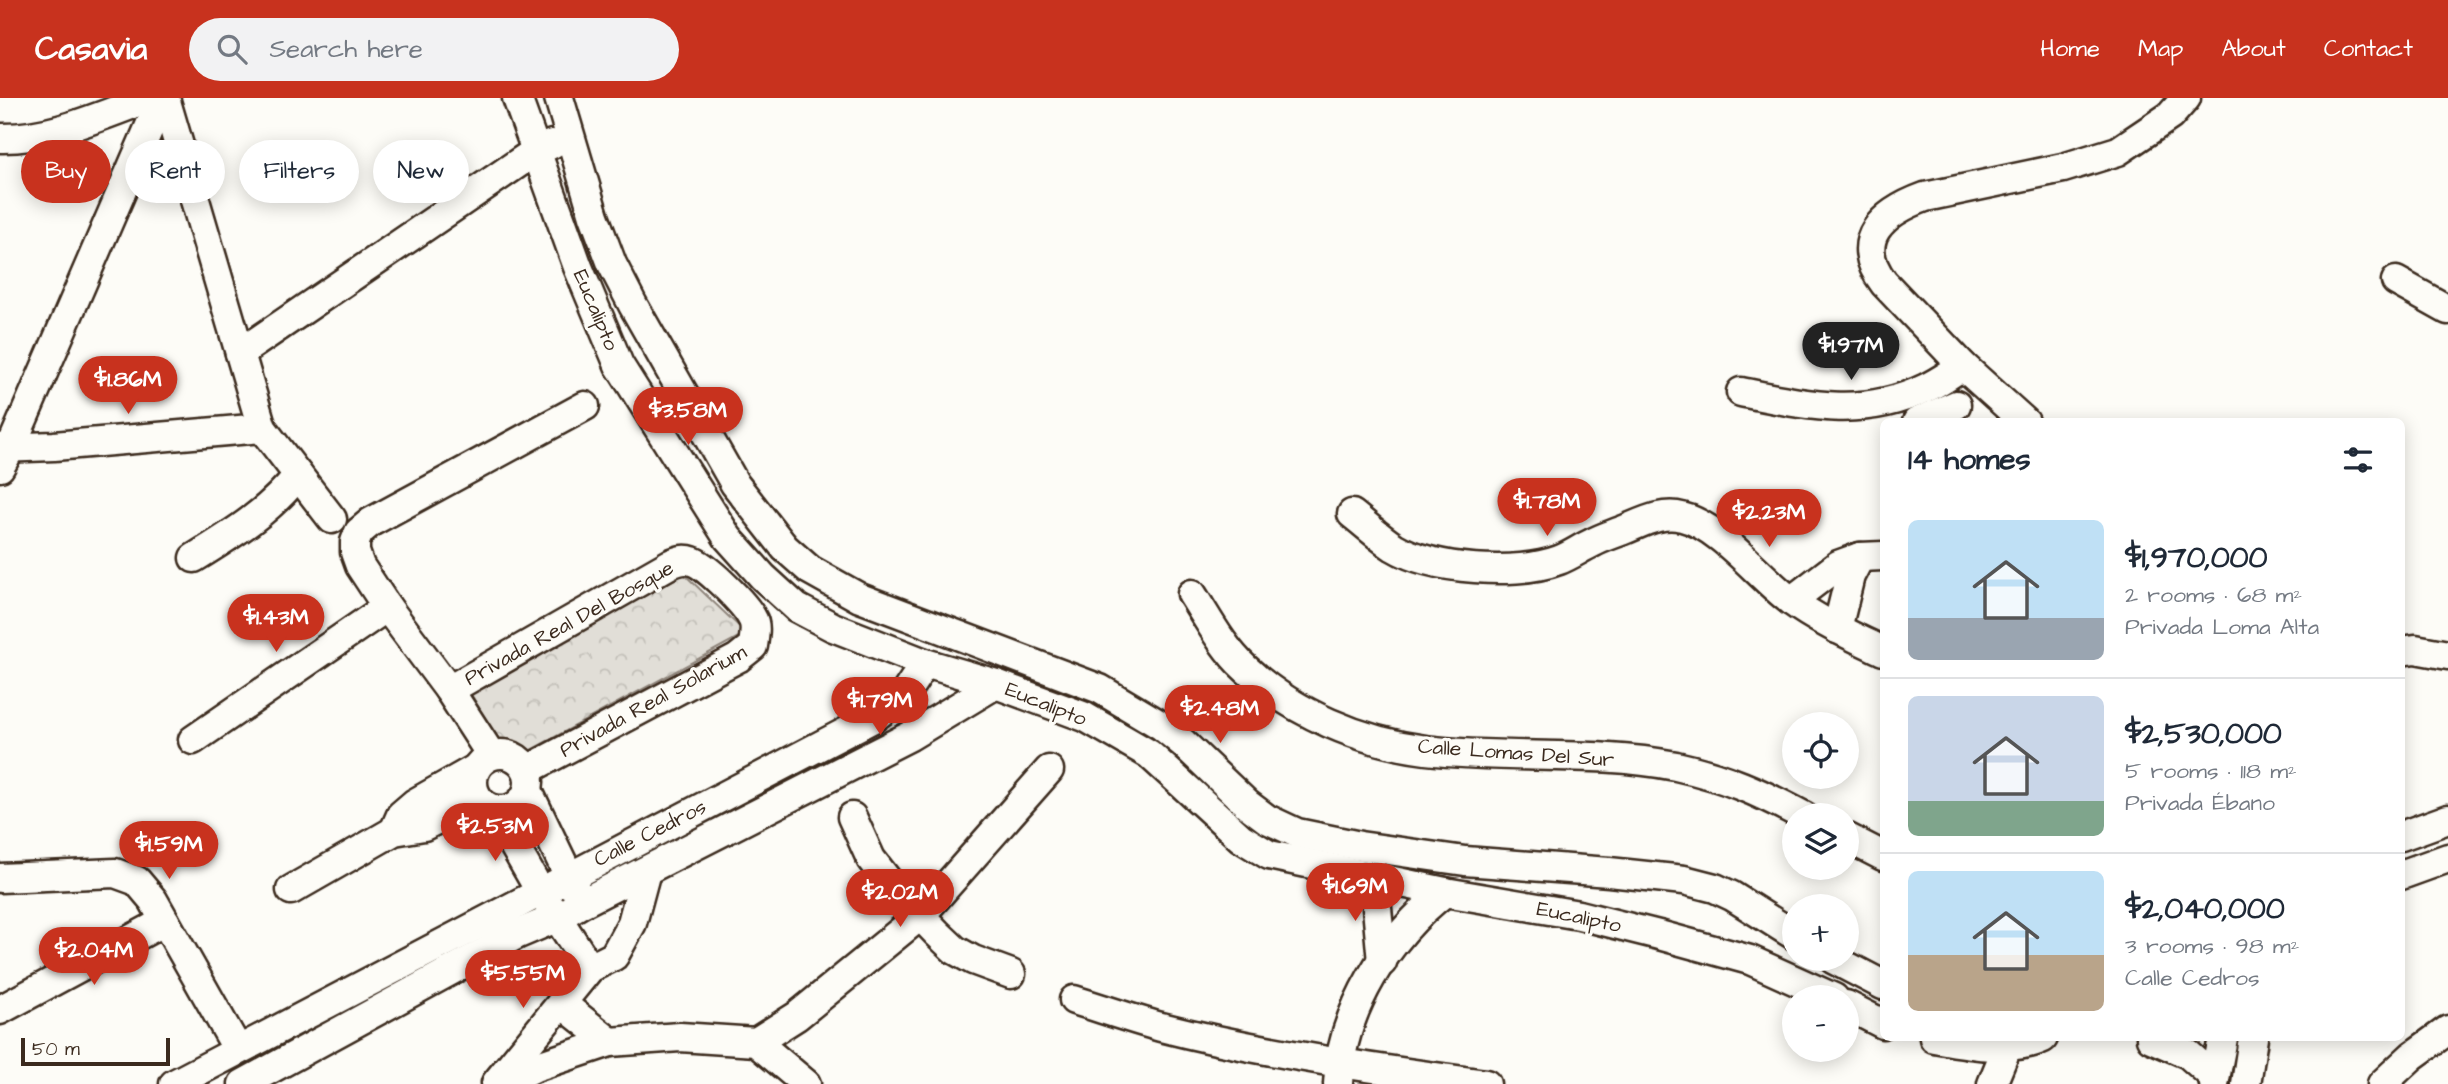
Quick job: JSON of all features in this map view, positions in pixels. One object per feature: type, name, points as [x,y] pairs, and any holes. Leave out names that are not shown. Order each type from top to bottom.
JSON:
[{"type":"street","points":[[0,138],[29,137],[55,131],[150,98]]},
{"type":"street","points":[[163,98],[262,428],[332,519]]},
{"type":"street","points":[[4,454],[163,98]]},
{"type":"street","name":"Eucalipto","points":[[517,98],[578,267],[619,365],[728,538],[797,608],[832,627],[925,663],[996,684],[1085,717],[1149,754],[1241,838],[1269,855],[1445,892],[1579,915],[1750,960],[1805,985]]},
{"type":"street","name":"Eucalipto","points":[[559,98],[594,216],[612,264],[735,484],[785,548],[810,570],[860,598],[1100,689],[1162,726],[1247,804],[1277,824],[1317,839],[1465,861],[1684,880],[1715,888],[1732,896],[1782,927]]},
{"type":"street","points":[[2021,418],[1963,366],[1874,270],[1869,255],[1870,242],[1877,227],[1903,205],[1925,197],[2063,168],[2118,151],[2170,116],[2186,98]]},
{"type":"street","points":[[240,354],[536,151],[571,136]]},
{"type":"street","points":[[2396,281],[2448,310]]},
{"type":"street","points":[[1741,392],[1814,407],[1864,407],[1915,393],[1963,366]]},
{"type":"street","points":[[1926,418],[1956,405]]},
{"type":"street","points":[[483,762],[449,690],[360,566],[355,542],[359,532],[370,522],[585,406]]},
{"type":"street","points":[[661,432],[696,417]]},
{"type":"street","points":[[4,454],[80,444],[262,428]]},
{"type":"street","points":[[194,558],[262,513],[298,475]]},
{"type":"street","points":[[1352,514],[1395,547],[1420,558],[1446,565],[1499,569],[1530,568],[1560,560],[1594,542],[1653,518],[1668,515],[1682,517],[1714,533],[1791,601],[1837,629],[1880,650]]},
{"type":"street","points":[[1791,601],[1838,565],[1872,557]]},
{"type":"street","points":[[1837,629],[1850,576],[1872,557]]},
{"type":"street","name":"Privada Real Del Bosque","points":[[449,690],[673,562],[693,561],[724,585]]},
{"type":"street","name":"Privada Real Solarium","points":[[527,780],[748,651],[753,646],[755,627],[752,618],[724,585]]},
{"type":"street","name":"Calle Lomas Del Sur","points":[[1192,594],[1223,643],[1244,668],[1286,700],[1326,722],[1368,737],[1425,750],[1612,759],[1673,766],[1714,775],[1751,788],[1782,804]]},
{"type":"street","points":[[193,740],[387,607]]},
{"type":"street","points":[[2405,650],[2415,649],[2448,655]]},
{"type":"street","name":"Calle Cedros","points":[[174,1084],[889,708],[912,685],[925,663]]},
{"type":"street","name":"Calle Cedros","points":[[243,1084],[518,934],[910,736],[996,684]]},
{"type":"street","points":[[889,708],[910,736]]},
{"type":"street","points":[[394,831],[401,815],[415,803],[483,762],[505,754],[518,759],[568,876],[570,910],[590,968]]},
{"type":"street","points":[[483,762],[472,780],[474,792],[485,804],[540,891],[570,910]]},
{"type":"street","points":[[501,1084],[535,1067],[610,1042],[680,1037],[756,1042],[797,1016],[921,915],[1049,770]]},
{"type":"street","points":[[291,890],[394,831],[413,829],[485,804],[503,811],[514,807],[523,801],[527,780]]},
{"type":"street","points":[[852,817],[871,859],[892,886],[955,950],[973,960],[1011,974]]},
{"type":"street","points":[[2405,835],[2448,819]]},
{"type":"street","points":[[1859,844],[1880,854]]},
{"type":"street","points":[[2405,874],[2448,858]]},
{"type":"street","points":[[495,1084],[590,968],[614,956],[632,923],[646,871]]},
{"type":"street","points":[[0,878],[97,873],[127,876],[137,881],[165,921],[238,1050]]},
{"type":"street","points":[[1370,877],[1378,908],[1382,962]]},
{"type":"street","points":[[1339,1073],[1353,1014],[1382,962],[1426,906],[1445,892]]},
{"type":"street","points":[[0,1010],[165,921]]},
{"type":"street","points":[[1856,971],[1880,983]]},
{"type":"street","points":[[1074,1000],[1161,1027],[1339,1073],[1486,1084]]},
{"type":"street","points":[[561,1003],[610,1042]]},
{"type":"street","points":[[1859,1012],[1880,1022]]},
{"type":"street","points":[[2382,1084],[2412,1056],[2448,1030]]},
{"type":"street","points":[[1967,1041],[2008,1045],[2028,1041]]},
{"type":"street","points":[[2158,1041],[2188,1054],[2214,1081]]},
{"type":"street","points":[[2214,1081],[2222,1041]]},
{"type":"street","points":[[2246,1084],[2253,1041]]},
{"type":"street","points":[[756,1042],[806,1084]]},
{"type":"street","points":[[1992,1084],[2008,1045]]},
{"type":"green space","points":[[684,574],[746,633],[522,755],[502,746],[469,691]]}]
